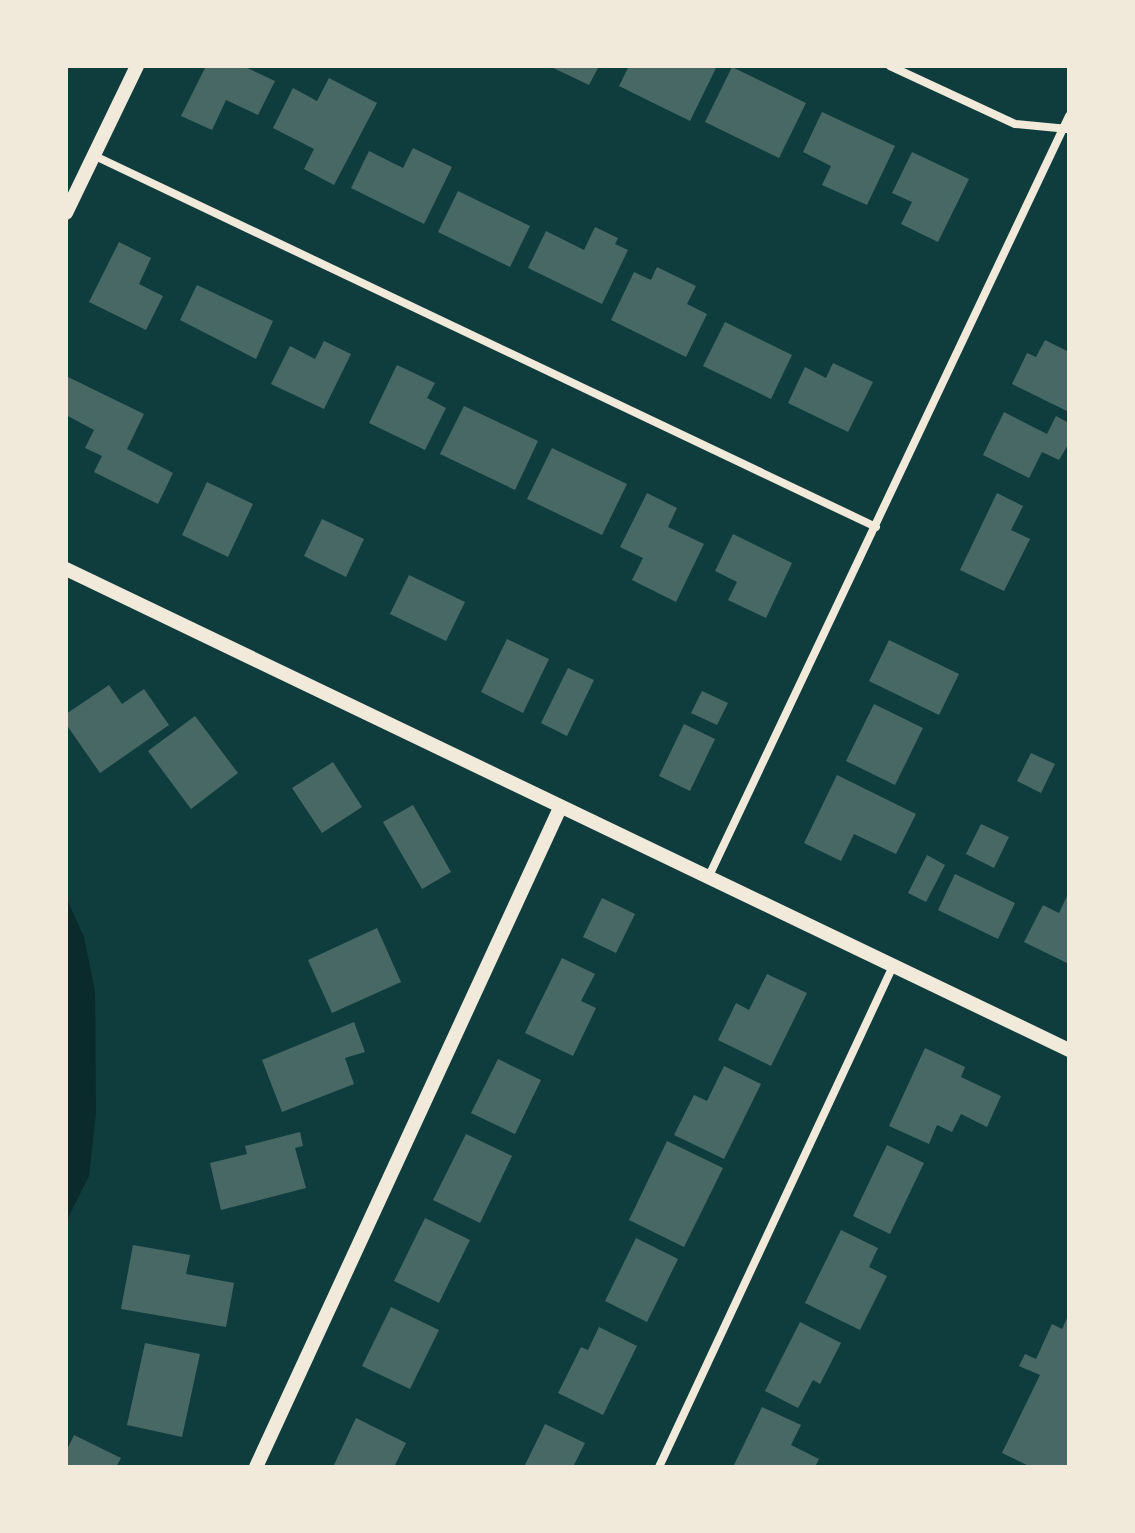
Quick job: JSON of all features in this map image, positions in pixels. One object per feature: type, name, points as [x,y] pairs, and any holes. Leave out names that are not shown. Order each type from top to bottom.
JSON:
[{"type":"street","points":[[66,213],[137,66]]},
{"type":"street","points":[[890,66],[1015,124],[1066,129]]},
{"type":"street","points":[[707,879],[1066,129],[1069,116]]},
{"type":"street","points":[[95,156],[876,527]]},
{"type":"street","points":[[66,569],[1069,1050]]},
{"type":"street","points":[[256,1467],[560,808]]},
{"type":"street","points":[[659,1467],[893,966]]},
{"type":"water","points":[[66,897],[84,937],[95,991],[96,1113],[89,1176],[66,1222]]},
{"type":"building","points":[[206,66],[243,66],[275,81],[258,115],[226,100],[212,130],[181,116]]},
{"type":"building","points":[[549,66],[599,66],[589,85]]},
{"type":"building","points":[[629,66],[717,66],[690,121],[619,86]]},
{"type":"building","points":[[732,67],[806,103],[779,158],[705,122]]},
{"type":"building","points":[[329,78],[377,103],[334,185],[304,169],[314,149],[273,128],[293,88],[317,101]]},
{"type":"building","points":[[822,112],[895,146],[867,205],[822,185],[831,166],[803,152]]},
{"type":"building","points":[[413,148],[452,167],[424,224],[351,188],[369,151],[403,168]]},
{"type":"building","points":[[912,152],[969,179],[938,242],[901,224],[912,202],[892,193]]},
{"type":"building","points":[[458,191],[530,226],[510,267],[438,232]]},
{"type":"building","points":[[595,227],[618,238],[615,244],[628,250],[602,304],[528,268],[546,231],[584,250]]},
{"type":"building","points":[[119,242],[151,258],[139,284],[163,296],[146,330],[89,302]]},
{"type":"building","points":[[657,267],[696,286],[687,304],[707,314],[686,357],[611,320],[634,272],[651,280]]},
{"type":"building","points":[[197,285],[273,321],[256,359],[180,320]]},
{"type":"building","points":[[725,322],[792,355],[771,399],[703,366]]},
{"type":"building","points":[[1045,340],[1069,352],[1069,412],[1012,384],[1027,353],[1036,357]]},
{"type":"building","points":[[324,341],[351,354],[324,409],[271,384],[290,346],[315,359]]},
{"type":"building","points":[[833,363],[873,382],[848,432],[788,403],[805,367],[826,378]]},
{"type":"building","points":[[397,365],[435,383],[427,398],[446,408],[425,450],[369,423]]},
{"type":"building","points":[[66,376],[144,414],[127,449],[173,473],[158,504],[94,472],[102,456],[85,448],[94,430],[66,415]]},
{"type":"building","points":[[464,406],[538,441],[515,490],[440,454]]},
{"type":"building","points":[[1004,412],[1047,434],[1056,416],[1069,423],[1069,443],[1059,460],[1042,452],[1029,478],[983,455]]},
{"type":"building","points":[[552,448],[627,484],[602,535],[527,499]]},
{"type":"building","points":[[207,482],[253,504],[228,557],[182,535]]},
{"type":"building","points":[[647,493],[677,508],[668,527],[704,544],[676,602],[632,580],[643,558],[620,547]]},
{"type":"building","points":[[997,493],[1023,506],[1011,530],[1030,539],[1004,591],[960,570]]},
{"type":"building","points":[[322,519],[364,539],[346,577],[304,556]]},
{"type":"building","points":[[733,534],[792,563],[766,618],[728,600],[737,582],[715,571]]},
{"type":"building","points":[[409,575],[465,602],[446,641],[390,614]]},
{"type":"building","points":[[507,639],[549,659],[523,713],[481,692]]},
{"type":"building","points":[[889,640],[959,674],[939,715],[869,681]]},
{"type":"building","points":[[568,668],[594,680],[567,736],[541,723]]},
{"type":"building","points":[[109,685],[122,704],[144,689],[169,725],[100,773],[66,724],[66,714]]},
{"type":"building","points":[[702,691],[728,703],[717,725],[691,713]]},
{"type":"building","points":[[874,704],[923,728],[895,785],[846,761]]},
{"type":"building","points":[[195,716],[238,773],[191,809],[148,751]]},
{"type":"building","points":[[684,724],[715,739],[690,791],[659,776]]},
{"type":"building","points":[[1031,753],[1055,764],[1041,793],[1017,781]]},
{"type":"building","points":[[333,762],[362,807],[322,833],[292,788]]},
{"type":"building","points":[[837,775],[916,814],[896,854],[854,834],[841,861],[804,843]]},
{"type":"building","points":[[413,805],[451,872],[422,889],[383,822]]},
{"type":"building","points":[[981,824],[1009,837],[994,868],[966,854]]},
{"type":"building","points":[[927,855],[945,865],[926,902],[908,893]]},
{"type":"building","points":[[955,874],[1015,903],[998,939],[938,910]]},
{"type":"building","points":[[1069,892],[1069,964],[1024,942],[1043,905],[1059,913]]},
{"type":"building","points":[[602,898],[635,914],[616,953],[583,937]]},
{"type":"building","points":[[377,928],[401,982],[332,1013],[308,960]]},
{"type":"building","points":[[562,958],[595,974],[581,1001],[596,1008],[573,1056],[525,1033]]},
{"type":"building","points":[[767,974],[807,993],[771,1066],[718,1040],[736,1003],[749,1010]]},
{"type":"building","points":[[354,1022],[365,1052],[345,1058],[354,1084],[282,1112],[262,1060]]},
{"type":"building","points":[[925,1048],[965,1067],[961,1077],[1001,1096],[987,1127],[961,1114],[952,1132],[937,1125],[929,1144],[889,1126]]},
{"type":"building","points":[[498,1059],[541,1080],[515,1134],[471,1113]]},
{"type":"building","points":[[724,1066],[761,1084],[724,1159],[674,1135],[694,1095],[707,1101]]},
{"type":"building","points":[[300,1132],[303,1146],[295,1148],[306,1188],[221,1210],[210,1163],[247,1154],[245,1146]]},
{"type":"building","points":[[466,1134],[512,1156],[480,1223],[433,1200]]},
{"type":"building","points":[[667,1141],[723,1168],[684,1247],[629,1220]]},
{"type":"building","points":[[887,1145],[924,1163],[890,1234],[853,1216]]},
{"type":"building","points":[[425,1218],[470,1240],[439,1303],[394,1281]]},
{"type":"building","points":[[841,1230],[878,1248],[869,1267],[887,1276],[860,1330],[805,1303]]},
{"type":"building","points":[[636,1238],[678,1259],[647,1322],[605,1301]]},
{"type":"building","points":[[133,1245],[190,1255],[186,1274],[234,1283],[226,1327],[121,1309]]},
{"type":"building","points":[[391,1307],[439,1330],[410,1389],[362,1366]]},
{"type":"building","points":[[1069,1314],[1069,1467],[1031,1467],[1002,1453],[1040,1375],[1019,1366],[1025,1354],[1036,1359],[1052,1324],[1062,1329]]},
{"type":"building","points":[[800,1322],[841,1343],[820,1384],[813,1380],[798,1408],[765,1391]]},
{"type":"building","points":[[599,1327],[637,1346],[603,1415],[558,1393],[581,1347],[588,1350]]},
{"type":"building","points":[[145,1343],[200,1354],[182,1437],[127,1425]]},
{"type":"building","points":[[762,1407],[801,1425],[791,1445],[819,1459],[815,1467],[733,1467]]},
{"type":"building","points":[[356,1418],[406,1443],[394,1467],[333,1467]]},
{"type":"building","points":[[545,1424],[585,1443],[573,1467],[524,1467]]},
{"type":"building","points":[[74,1435],[121,1458],[116,1467],[66,1467],[66,1452]]}]
